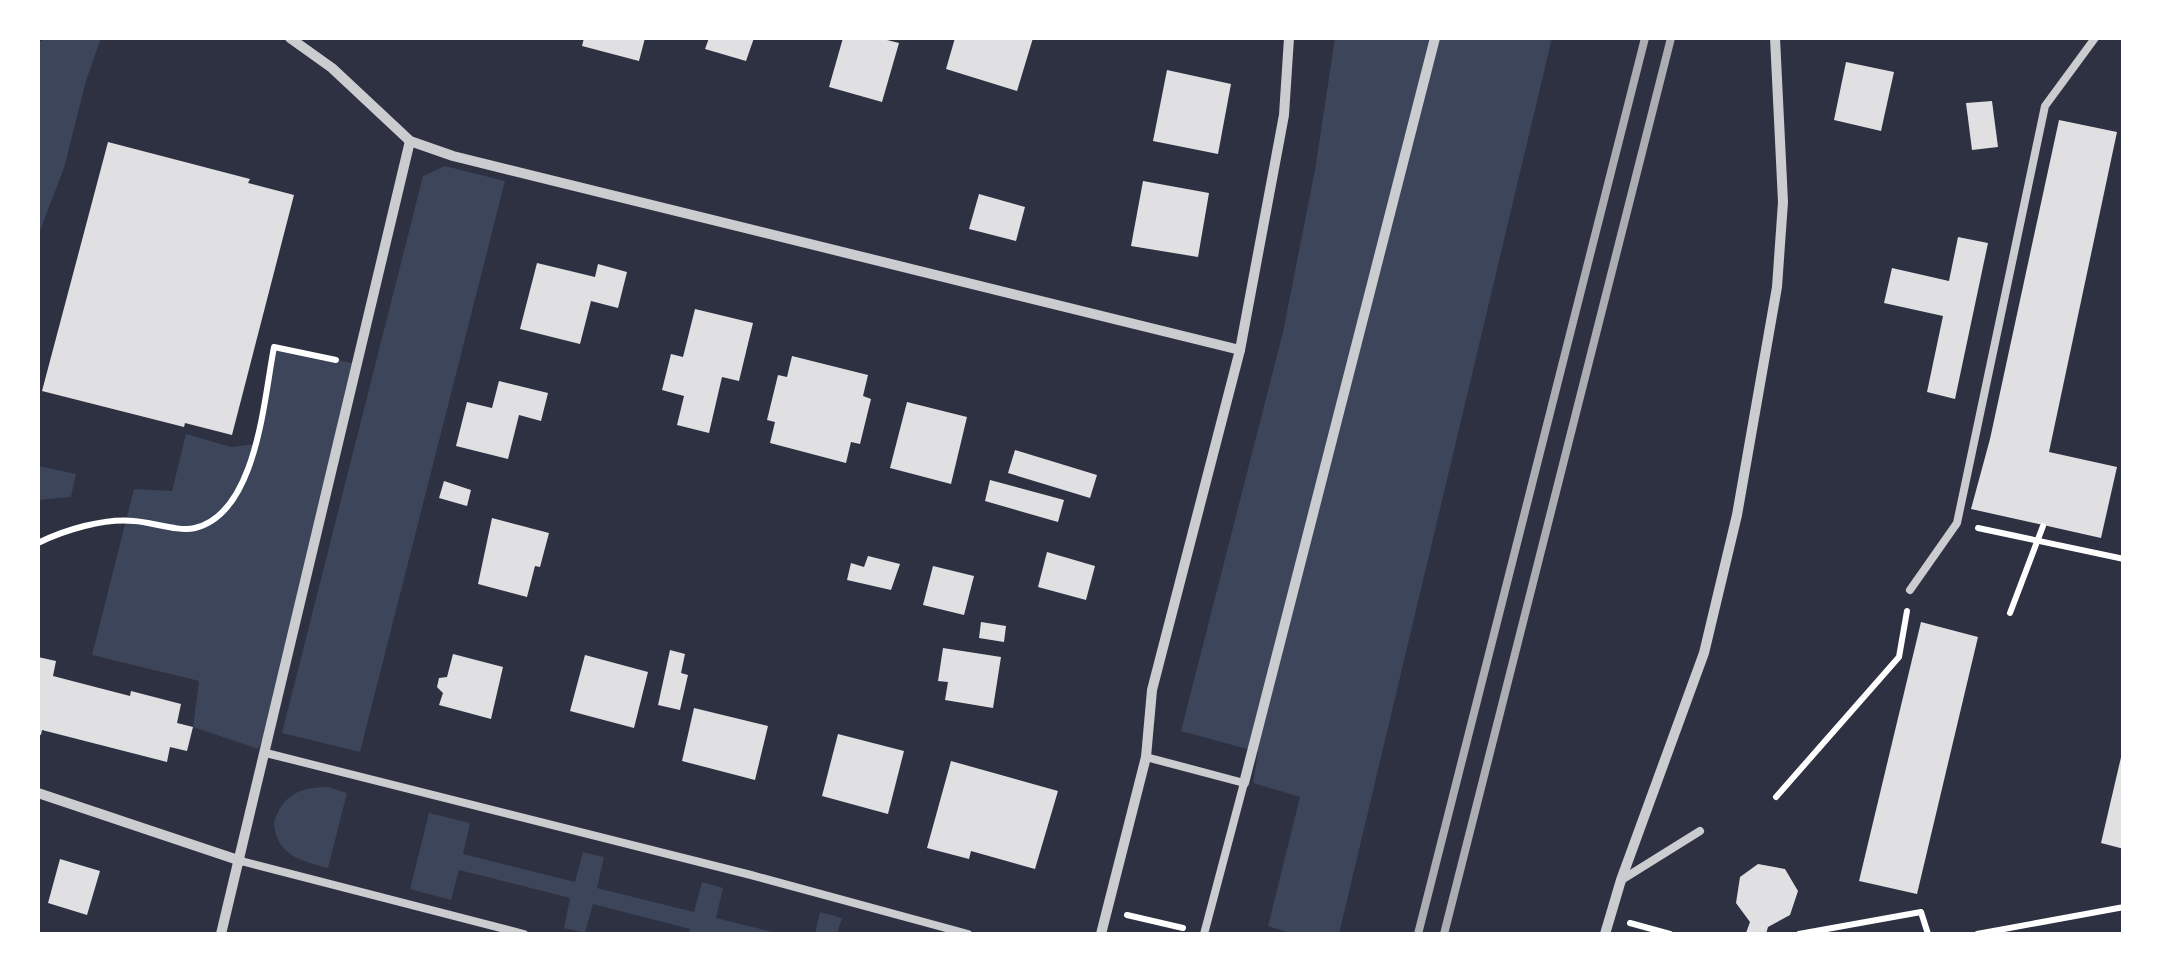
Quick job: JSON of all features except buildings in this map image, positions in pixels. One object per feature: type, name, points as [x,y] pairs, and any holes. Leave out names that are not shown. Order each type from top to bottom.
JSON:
[{"type":"street","points":[[290,38],[332,68],[410,140],[453,156],[1240,350]]},
{"type":"street","points":[[1100,934],[1146,756],[1152,690],[1240,350],[1284,115],[1290,38]]},
{"type":"street","points":[[1244,783],[1435,38]]},
{"type":"street","points":[[1604,934],[1620,880],[1704,653],[1740,496],[1777,287],[1782,202],[1775,38]]},
{"type":"street","points":[[221,934],[410,140]]},
{"type":"street","points":[[38,793],[241,860]]},
{"type":"lane","points":[[1910,590],[1957,524],[2045,106],[2095,38]]},
{"type":"lane","points":[[266,752],[751,874],[968,934]]},
{"type":"lane","points":[[1146,756],[1244,783],[1204,933]]},
{"type":"lane","points":[[1620,880],[1700,831]]},
{"type":"lane","points":[[241,860],[524,934]]},
{"type":"path","points":[[38,543],[58,533],[128,520],[194,528],[228,510],[253,458],[274,346],[357,364]]},
{"type":"path","points":[[1957,524],[2124,559]]},
{"type":"path","points":[[2010,613],[2043,526]]},
{"type":"path","points":[[1776,796],[1899,658],[1910,590]]},
{"type":"path","points":[[1977,934],[2124,908]]},
{"type":"path","points":[[1106,911],[1204,933]]},
{"type":"path","points":[[1799,934],[1921,912],[1928,934]]},
{"type":"path","points":[[1610,917],[1670,934]]},
{"type":"shaded area","points":[[46,38],[101,38],[64,168],[38,236],[38,43]]},
{"type":"shaded area","points":[[1335,38],[1552,38],[1339,934],[1293,934],[1268,926],[1300,797],[1253,783],[1258,752],[1181,731],[1283,332],[1315,170]]},
{"type":"shaded area","points":[[445,166],[505,181],[360,752],[282,733],[423,176]]},
{"type":"shaded area","points":[[274,347],[357,364],[277,708],[258,749],[193,727],[199,681],[92,655],[134,489],[172,491],[186,434],[231,447],[255,444]]},
{"type":"shaded area","points":[[38,466],[76,474],[71,497],[38,500]]},
{"type":"shaded area","points":[[328,787],[347,793],[328,868],[292,855],[279,843],[274,823],[287,799],[309,789]]},
{"type":"shaded area","points":[[429,813],[470,823],[463,854],[575,882],[583,852],[604,857],[597,888],[694,912],[702,882],[723,888],[716,918],[781,934],[689,934],[690,929],[593,904],[585,933],[564,928],[570,898],[459,870],[451,900],[410,889]]},
{"type":"shaded area","points":[[820,912],[842,918],[837,934],[815,934]]},
{"type":"railway","points":[[1418,934],[1645,38]]},
{"type":"railway","points":[[1444,934],[1671,38]]}]
